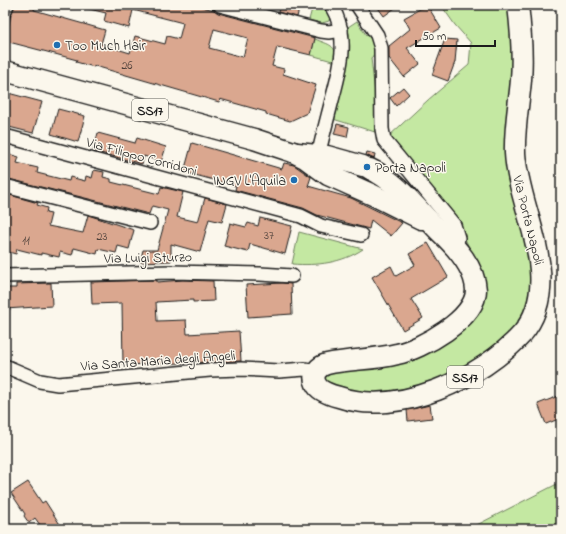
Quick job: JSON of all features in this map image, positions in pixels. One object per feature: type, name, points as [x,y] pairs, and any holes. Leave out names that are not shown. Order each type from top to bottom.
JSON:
[{"type":"main road","name":"Via Porta Napoli","points":[[316,371],[314,380],[318,387],[328,393],[349,400],[360,402],[382,402],[415,396],[455,382],[483,366],[514,342],[532,321],[539,303],[542,271],[539,249],[519,177],[515,155],[522,52],[518,5]]},
{"type":"main road","name":"SS17","points":[[5,71],[254,139],[317,161],[344,160],[366,167],[380,174],[393,184],[456,248],[473,277],[476,289],[474,299],[467,310],[446,332],[427,343],[407,352],[385,357],[330,363],[320,367],[316,371]]},
{"type":"main road","name":"SS17","points":[[317,161],[331,177],[412,214],[440,232]]},
{"type":"street","points":[[5,10],[6,5]]},
{"type":"street","points":[[220,5],[321,31],[329,32],[341,30]]},
{"type":"street","points":[[317,161],[341,69],[343,53],[341,30],[337,15],[331,5]]},
{"type":"street","points":[[357,5],[377,34],[381,48],[382,129],[384,140],[454,225],[458,238],[456,248]]},
{"type":"street","name":"Via Filippo Corridoni","points":[[5,136],[301,216],[321,226],[361,235]]},
{"type":"street","points":[[5,186],[150,223]]},
{"type":"street","name":"Via Luigi Sturzo","points":[[5,276],[172,272],[292,276]]},
{"type":"street","name":"Via Santa Maria degli Angeli","points":[[5,366],[36,380],[58,384],[210,370],[279,371],[306,368],[316,371]]},
{"type":"green space","points":[[313,5],[325,5],[330,16],[329,21],[322,23],[309,20]]},
{"type":"green space","points":[[441,5],[510,5],[535,283],[521,323],[498,346],[458,372],[417,388],[370,395],[327,385],[323,376],[444,339],[479,269],[453,216],[388,137],[469,65],[471,43],[455,25]]},
{"type":"green space","points":[[357,21],[366,35],[369,33],[375,43],[376,52],[371,58],[376,102],[375,132],[333,119],[348,62],[348,27]]},
{"type":"green space","points":[[315,39],[328,44],[333,48],[336,56],[336,62],[311,55]]},
{"type":"green space","points":[[299,232],[363,249],[347,258],[320,264],[292,264]]},
{"type":"green space","points":[[561,481],[561,529],[469,529],[557,484]]},
{"type":"building","points":[[15,5],[35,5],[34,10],[105,30],[101,44],[130,53],[135,36],[165,44],[167,36],[179,39],[183,23],[133,10],[129,28],[104,21],[106,13],[85,8],[86,5],[195,5],[214,10],[218,13],[315,38],[311,55],[277,47],[272,66],[284,69],[283,74],[316,85],[307,113],[290,121],[266,114],[266,112],[220,99],[219,102],[95,66],[76,62],[77,60],[5,41]],"holes":[[[214,29],[248,38],[243,57],[209,48]]]},
{"type":"building","points":[[280,5],[300,5],[297,17],[278,12]]},
{"type":"building","points":[[376,5],[399,5],[384,16]]},
{"type":"building","points":[[427,5],[441,28],[407,48],[420,64],[404,77],[389,58],[389,46],[410,29],[404,18]]},
{"type":"building","points":[[445,39],[457,40],[455,62],[448,81],[432,75]]},
{"type":"building","points":[[403,87],[409,94],[396,106],[390,98]]},
{"type":"building","points":[[8,93],[42,102],[33,133],[5,126],[5,104]]},
{"type":"building","points":[[58,109],[85,116],[78,142],[51,134]]},
{"type":"building","points":[[337,124],[349,127],[347,137],[334,134]]},
{"type":"building","points":[[98,133],[135,143],[137,138],[166,147],[161,162],[144,156],[142,164],[93,151]]},
{"type":"building","points":[[192,143],[282,169],[284,163],[294,165],[311,177],[308,186],[351,198],[402,223],[391,236],[371,220],[369,229],[317,215],[303,208],[235,190],[236,186],[184,172]]},
{"type":"building","points":[[367,152],[375,154],[374,159],[366,155]]},
{"type":"building","points":[[5,153],[19,157],[17,163],[38,168],[37,173],[69,181],[70,177],[85,181],[86,176],[92,178],[94,170],[104,172],[103,177],[111,179],[111,182],[159,194],[161,187],[183,192],[177,217],[198,222],[205,198],[227,204],[222,222],[209,219],[200,252],[171,244],[171,261],[140,262],[143,250],[157,250],[168,210],[152,206],[149,214],[5,178]]},
{"type":"building","points":[[10,195],[38,203],[37,205],[47,208],[46,213],[51,214],[48,226],[83,233],[88,215],[134,230],[129,249],[118,246],[116,253],[98,249],[97,254],[74,248],[72,255],[60,252],[59,257],[41,253],[41,255],[17,249],[16,254],[5,251],[5,214]]},
{"type":"building","points":[[260,218],[292,226],[285,254],[250,244],[248,252],[224,246],[230,223],[246,227],[248,223],[258,226]]},
{"type":"building","points":[[428,243],[448,277],[411,299],[423,318],[403,330],[372,277],[391,266],[396,276],[415,265],[409,254]]},
{"type":"building","points":[[157,280],[157,282],[183,280],[213,281],[214,301],[193,302],[193,300],[156,302],[157,321],[186,320],[187,334],[239,331],[241,361],[123,365],[122,303],[92,304],[91,282]]},
{"type":"building","points":[[51,283],[52,306],[5,309],[5,288],[16,288],[16,284]]},
{"type":"building","points":[[291,284],[292,314],[248,317],[246,285]]},
{"type":"building","points":[[561,395],[561,418],[546,424],[538,404]]},
{"type":"building","points":[[430,405],[432,418],[408,421],[407,410]]},
{"type":"building","points":[[28,482],[42,503],[45,501],[61,526],[57,529],[43,529],[35,518],[29,523],[24,516],[25,514],[11,493]]},
{"type":"place","name":"Too Much Hair","points":[[57,45]]},
{"type":"place","name":"Porta Napoli","points":[[367,167]]},
{"type":"place","name":"INGV L'Aquila","points":[[294,180]]}]
